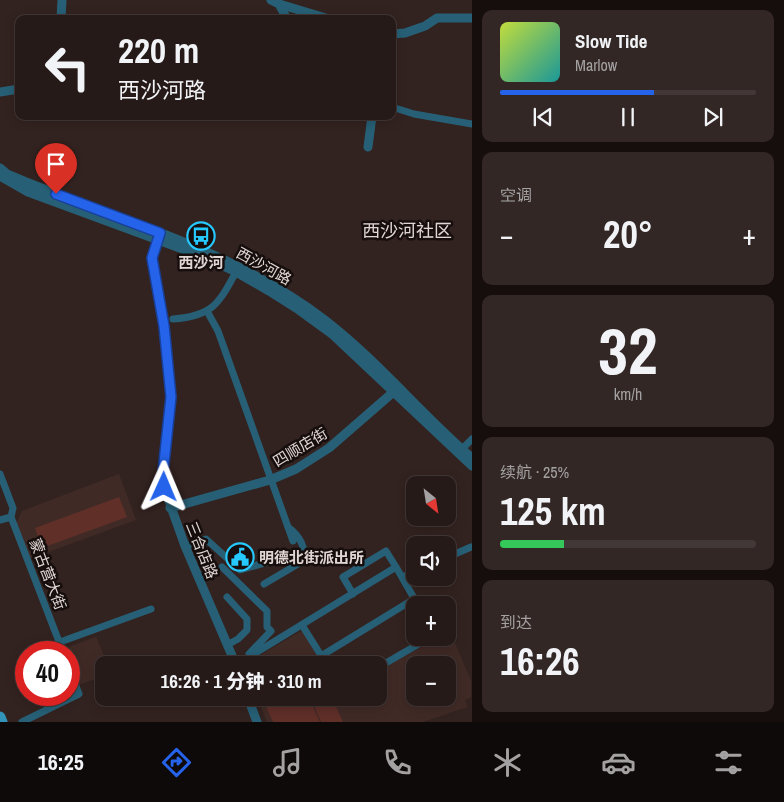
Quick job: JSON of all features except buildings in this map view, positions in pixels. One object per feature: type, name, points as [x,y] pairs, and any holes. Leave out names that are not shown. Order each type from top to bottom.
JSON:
[{"type":"main road","points":[[0,717],[2,722]]},
{"type":"street","points":[[61,15],[62,0]]},
{"type":"street","points":[[275,2],[284,15]]},
{"type":"street","points":[[275,2],[316,15]]},
{"type":"street","points":[[396,34],[405,33],[425,26],[437,18],[472,18]]},
{"type":"street","points":[[0,92],[15,90]]},
{"type":"street","points":[[396,108],[414,114],[472,124]]},
{"type":"street","points":[[368,147],[371,120]]},
{"type":"street","name":"西沙河路","points":[[0,168],[7,174],[159,237],[236,272],[299,310],[332,334],[472,458]]},
{"type":"street","name":"西沙河路","points":[[0,176],[28,192],[159,237],[202,249],[246,270],[301,302],[345,337],[472,466]]},
{"type":"street","name":"三合店路","points":[[159,237],[152,258],[164,326],[171,397],[163,472],[164,487],[185,546],[232,656]]},
{"type":"street","points":[[173,319],[190,318],[207,311],[220,300],[236,272]]},
{"type":"street","points":[[207,311],[218,331],[293,541]]},
{"type":"street","name":"四顺店街","points":[[170,508],[270,480],[296,469],[329,448],[396,390]]},
{"type":"street","points":[[462,449],[472,439]]},
{"type":"street","name":"蒙古营大街","points":[[0,474],[13,508],[11,516],[60,641]]},
{"type":"street","points":[[0,520],[11,516]]},
{"type":"street","points":[[264,584],[303,561],[304,550],[301,543],[295,532],[288,527]]},
{"type":"street","points":[[185,546],[206,539],[240,570],[282,558]]},
{"type":"street","points":[[456,554],[471,547]]},
{"type":"street","points":[[352,594],[343,577],[386,551],[413,596]]},
{"type":"street","points":[[222,567],[267,611],[267,628],[270,631],[249,654]]},
{"type":"street","points":[[251,656],[396,567]]},
{"type":"street","points":[[402,577],[406,575]]},
{"type":"street","points":[[227,597],[247,619],[246,630],[238,640],[227,645]]},
{"type":"street","points":[[302,625],[321,656],[406,608]]},
{"type":"street","points":[[63,641],[151,609]]},
{"type":"street","points":[[265,637],[270,644]]},
{"type":"street","points":[[387,662],[415,646]]},
{"type":"street","points":[[22,722],[55,706]]},
{"type":"street","points":[[251,706],[257,722]]},
{"type":"shaded area","points":[[119,474],[136,520],[29,559],[16,524],[22,511]]},
{"type":"shaded area","points":[[119,497],[127,517],[42,548],[35,528]]},
{"type":"shaded area","points":[[303,630],[319,656],[259,656]]},
{"type":"shaded area","points":[[96,637],[104,656],[95,656],[95,679],[80,685],[80,643]]},
{"type":"shaded area","points":[[456,645],[471,681],[471,697],[465,700],[467,707],[423,722],[267,722],[260,706],[387,706],[387,665],[423,646]]},
{"type":"shaded area","points":[[266,706],[313,706],[320,722],[273,722]]},
{"type":"shaded area","points":[[314,706],[336,706],[343,722],[321,722]]},
{"type":"place","name":"西沙河","points":[[201,236]]},
{"type":"place","name":"明德北街派出所","points":[[240,557]]},
{"type":"district","name":"西沙河社区","points":[[407,230]]},
{"type":"route","points":[[56,194],[160,233],[152,258],[164,326],[171,397],[163,472],[164,487]]}]
